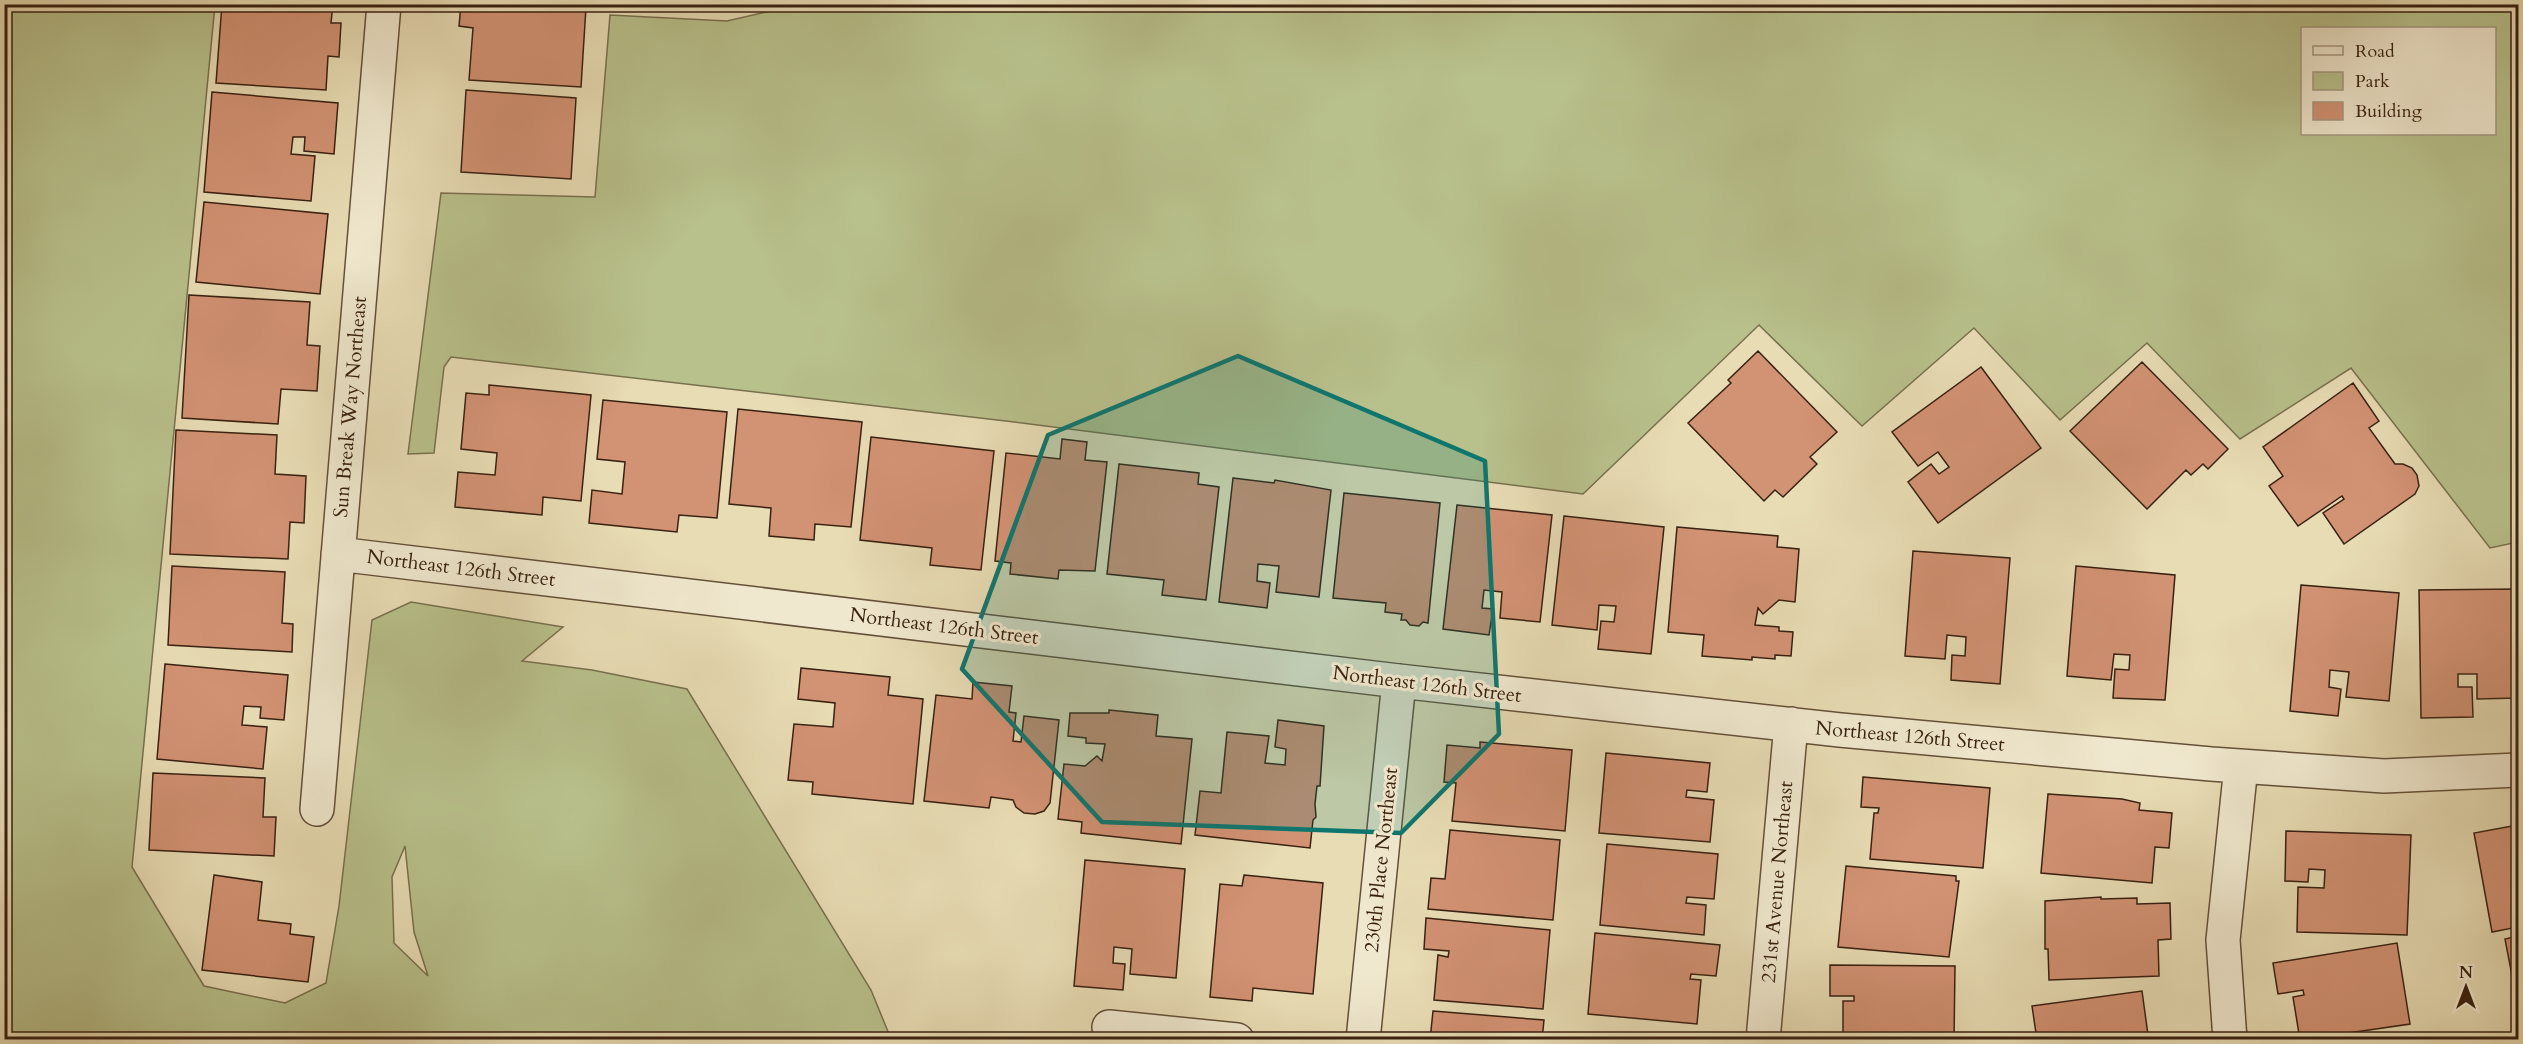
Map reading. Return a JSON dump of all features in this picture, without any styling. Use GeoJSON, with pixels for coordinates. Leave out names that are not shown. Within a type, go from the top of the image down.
{"type":"FeatureCollection","features":[{"type":"Feature","properties":{"kind":"street","name":"Sun Break Way Northeast"},"geometry":{"type":"LineString","coordinates":[[317,809],[384,4]]}},
{"type":"Feature","properties":{"kind":"street","name":"Northeast 126th Street"},"geometry":{"type":"LineString","coordinates":[[338,554],[1399,681],[1791,724],[2241,766],[2384,776],[2518,770]]}},
{"type":"Feature","properties":{"kind":"street","name":"230th Place Northeast"},"geometry":{"type":"LineString","coordinates":[[1363,1040],[1399,681]]}},
{"type":"Feature","properties":{"kind":"street","name":"231st Avenue Northeast"},"geometry":{"type":"LineString","coordinates":[[1763,1040],[1791,724]]}},
{"type":"Feature","properties":{"kind":"street"},"geometry":{"type":"LineString","coordinates":[[2230,1040],[2223,940],[2241,766]]}},
{"type":"Feature","properties":{"kind":"street"},"geometry":{"type":"LineString","coordinates":[[1109,1026],[1237,1040]]}},
{"type":"Feature","properties":{"kind":"highlighted area"},"geometry":{"type":"Polygon","coordinates":[[[1238,356],[1485,461],[1499,734],[1401,833],[1102,822],[962,669],[1048,435],[1238,356]]]}},
{"type":"Feature","properties":{"kind":"green space"},"geometry":{"type":"Polygon","coordinates":[[[801,4],[2518,5],[2518,542],[2490,548],[2351,368],[2240,439],[2147,343],[2060,420],[1974,328],[1862,426],[1759,325],[1583,494],[1006,421],[451,357],[444,367],[434,453],[408,454],[441,193],[595,197],[610,15],[727,21],[801,4]]]}},
{"type":"Feature","properties":{"kind":"green space"},"geometry":{"type":"Polygon","coordinates":[[[4,5],[215,5],[132,867],[204,986],[285,1003],[326,983],[339,906],[372,620],[411,602],[563,627],[522,661],[592,670],[687,689],[871,990],[891,1039],[5,1039],[4,5]],[[405,846],[392,877],[394,943],[428,976],[414,932],[405,846]]]}},
{"type":"Feature","properties":{"kind":"building"},"geometry":{"type":"Polygon","coordinates":[[[222,4],[333,4],[331,23],[341,23],[339,57],[328,56],[326,90],[216,83],[222,4]]]}},
{"type":"Feature","properties":{"kind":"building"},"geometry":{"type":"Polygon","coordinates":[[[461,4],[586,7],[581,87],[469,80],[473,28],[459,26],[461,4]]]}},
{"type":"Feature","properties":{"kind":"building"},"geometry":{"type":"Polygon","coordinates":[[[466,90],[576,98],[571,179],[461,172],[466,90]]]}},
{"type":"Feature","properties":{"kind":"building"},"geometry":{"type":"Polygon","coordinates":[[[212,92],[338,103],[334,154],[304,151],[305,137],[293,137],[291,154],[315,156],[311,201],[204,192],[212,92]]]}},
{"type":"Feature","properties":{"kind":"building"},"geometry":{"type":"Polygon","coordinates":[[[204,202],[328,214],[320,294],[196,282],[204,202]]]}},
{"type":"Feature","properties":{"kind":"building"},"geometry":{"type":"Polygon","coordinates":[[[189,295],[310,302],[307,345],[320,346],[317,391],[281,389],[278,424],[182,418],[189,295]]]}},
{"type":"Feature","properties":{"kind":"building"},"geometry":{"type":"Polygon","coordinates":[[[1758,351],[1837,432],[1810,457],[1817,464],[1783,497],[1775,490],[1764,501],[1688,423],[1731,383],[1728,380],[1758,351]]]}},
{"type":"Feature","properties":{"kind":"building"},"geometry":{"type":"Polygon","coordinates":[[[2142,362],[2228,449],[2208,469],[2203,464],[2191,475],[2186,470],[2147,509],[2070,431],[2142,362]]]}},
{"type":"Feature","properties":{"kind":"building"},"geometry":{"type":"Polygon","coordinates":[[[1981,367],[2041,448],[1938,523],[1908,482],[1931,464],[1939,474],[1949,467],[1938,452],[1918,466],[1892,432],[1981,367]]]}},
{"type":"Feature","properties":{"kind":"building"},"geometry":{"type":"Polygon","coordinates":[[[2353,383],[2379,421],[2369,428],[2395,464],[2403,464],[2412,468],[2417,475],[2419,486],[2415,494],[2344,544],[2323,513],[2344,499],[2342,496],[2298,526],[2269,486],[2283,476],[2263,447],[2353,383]]]}},
{"type":"Feature","properties":{"kind":"building"},"geometry":{"type":"Polygon","coordinates":[[[489,385],[591,395],[581,501],[543,497],[542,515],[455,507],[458,472],[495,475],[497,453],[461,449],[466,393],[489,395],[489,385]]]}},
{"type":"Feature","properties":{"kind":"building"},"geometry":{"type":"Polygon","coordinates":[[[603,400],[727,412],[717,518],[679,515],[677,532],[589,523],[592,490],[622,494],[625,462],[597,459],[603,400]]]}},
{"type":"Feature","properties":{"kind":"building"},"geometry":{"type":"Polygon","coordinates":[[[738,409],[862,422],[851,527],[815,524],[814,540],[769,536],[771,508],[729,504],[738,409]]]}},
{"type":"Feature","properties":{"kind":"building"},"geometry":{"type":"Polygon","coordinates":[[[176,430],[277,435],[275,474],[306,476],[304,523],[290,522],[288,559],[170,554],[176,430]]]}},
{"type":"Feature","properties":{"kind":"building"},"geometry":{"type":"Polygon","coordinates":[[[871,437],[994,451],[981,570],[930,565],[932,548],[860,540],[871,437]]]}},
{"type":"Feature","properties":{"kind":"building"},"geometry":{"type":"Polygon","coordinates":[[[1062,439],[1087,442],[1085,460],[1107,462],[1095,571],[1059,570],[1058,579],[1010,574],[1011,563],[995,561],[1006,453],[1060,459],[1062,439]]]}},
{"type":"Feature","properties":{"kind":"building"},"geometry":{"type":"Polygon","coordinates":[[[1119,464],[1199,473],[1198,484],[1219,487],[1206,600],[1162,595],[1164,580],[1107,574],[1119,464]]]}},
{"type":"Feature","properties":{"kind":"building"},"geometry":{"type":"Polygon","coordinates":[[[1233,478],[1274,483],[1275,480],[1331,490],[1319,597],[1276,592],[1279,566],[1258,564],[1257,581],[1270,583],[1267,608],[1219,602],[1233,478]]]}},
{"type":"Feature","properties":{"kind":"building"},"geometry":{"type":"Polygon","coordinates":[[[1344,493],[1440,503],[1428,623],[1423,622],[1419,626],[1410,625],[1406,620],[1401,620],[1402,614],[1385,612],[1386,603],[1333,598],[1344,493]]]}},
{"type":"Feature","properties":{"kind":"building"},"geometry":{"type":"Polygon","coordinates":[[[1457,505],[1552,515],[1540,622],[1500,618],[1502,592],[1484,590],[1482,608],[1493,609],[1489,635],[1443,629],[1457,505]]]}},
{"type":"Feature","properties":{"kind":"building"},"geometry":{"type":"Polygon","coordinates":[[[1564,516],[1664,527],[1651,654],[1598,649],[1601,621],[1614,622],[1616,606],[1599,605],[1597,630],[1552,625],[1564,516]]]}},
{"type":"Feature","properties":{"kind":"building"},"geometry":{"type":"Polygon","coordinates":[[[1677,527],[1778,536],[1777,547],[1799,549],[1795,602],[1779,600],[1763,614],[1758,608],[1755,625],[1779,627],[1779,631],[1793,632],[1791,656],[1775,655],[1775,659],[1752,657],[1752,660],[1702,656],[1704,635],[1668,632],[1677,527]]]}},
{"type":"Feature","properties":{"kind":"building"},"geometry":{"type":"Polygon","coordinates":[[[1913,551],[2010,558],[2000,684],[1951,680],[1952,655],[1965,656],[1966,637],[1947,635],[1945,659],[1905,656],[1913,551]]]}},
{"type":"Feature","properties":{"kind":"building"},"geometry":{"type":"Polygon","coordinates":[[[172,566],[285,572],[282,623],[293,624],[292,652],[168,645],[172,566]]]}},
{"type":"Feature","properties":{"kind":"building"},"geometry":{"type":"Polygon","coordinates":[[[2076,566],[2175,575],[2165,700],[2113,698],[2115,669],[2129,670],[2130,655],[2114,654],[2111,680],[2067,676],[2076,566]]]}},
{"type":"Feature","properties":{"kind":"building"},"geometry":{"type":"Polygon","coordinates":[[[2301,585],[2399,593],[2389,701],[2346,697],[2349,672],[2330,670],[2329,687],[2341,689],[2338,716],[2290,711],[2301,585]]]}},
{"type":"Feature","properties":{"kind":"building"},"geometry":{"type":"Polygon","coordinates":[[[2518,589],[2518,698],[2477,699],[2477,674],[2458,674],[2458,687],[2472,687],[2473,717],[2421,718],[2419,590],[2518,589]]]}},
{"type":"Feature","properties":{"kind":"building"},"geometry":{"type":"Polygon","coordinates":[[[165,664],[288,675],[284,720],[260,718],[261,707],[244,706],[242,725],[267,727],[263,769],[157,759],[165,664]]]}},
{"type":"Feature","properties":{"kind":"building"},"geometry":{"type":"Polygon","coordinates":[[[801,668],[890,677],[888,695],[923,699],[913,804],[812,794],[813,782],[788,780],[794,724],[833,727],[835,703],[798,699],[801,668]]]}},
{"type":"Feature","properties":{"kind":"building"},"geometry":{"type":"Polygon","coordinates":[[[973,682],[1012,686],[1009,712],[1016,713],[1013,741],[1021,742],[1024,716],[1059,720],[1050,803],[1044,811],[1035,814],[1024,813],[1016,807],[1013,800],[991,797],[989,808],[924,801],[936,695],[972,699],[973,682]]]}},
{"type":"Feature","properties":{"kind":"building"},"geometry":{"type":"Polygon","coordinates":[[[1109,710],[1158,715],[1156,736],[1192,739],[1181,844],[1081,833],[1082,822],[1058,819],[1064,764],[1085,766],[1097,756],[1102,761],[1105,744],[1086,743],[1086,738],[1068,736],[1070,713],[1109,713],[1109,710]]]}},
{"type":"Feature","properties":{"kind":"building"},"geometry":{"type":"Polygon","coordinates":[[[1278,720],[1324,726],[1320,786],[1317,786],[1316,817],[1313,820],[1310,848],[1195,835],[1200,791],[1221,793],[1227,732],[1269,736],[1265,763],[1285,765],[1286,749],[1275,747],[1278,720]]]}},
{"type":"Feature","properties":{"kind":"building"},"geometry":{"type":"Polygon","coordinates":[[[1480,742],[1572,750],[1565,831],[1452,821],[1456,783],[1444,782],[1447,745],[1480,748],[1480,742]]]}},
{"type":"Feature","properties":{"kind":"building"},"geometry":{"type":"Polygon","coordinates":[[[1606,753],[1710,763],[1707,792],[1687,790],[1686,797],[1714,800],[1710,842],[1599,833],[1606,753]]]}},
{"type":"Feature","properties":{"kind":"building"},"geometry":{"type":"Polygon","coordinates":[[[153,773],[265,778],[263,817],[276,817],[274,856],[149,850],[153,773]]]}},
{"type":"Feature","properties":{"kind":"building"},"geometry":{"type":"Polygon","coordinates":[[[1863,777],[1990,788],[1983,868],[1870,859],[1874,813],[1878,813],[1879,808],[1861,807],[1863,777]]]}},
{"type":"Feature","properties":{"kind":"building"},"geometry":{"type":"Polygon","coordinates":[[[2048,794],[2122,799],[2140,803],[2139,810],[2172,813],[2169,848],[2155,847],[2152,883],[2041,873],[2048,794]]]}},
{"type":"Feature","properties":{"kind":"building"},"geometry":{"type":"Polygon","coordinates":[[[2518,825],[2518,927],[2492,932],[2474,833],[2518,825]]]}},
{"type":"Feature","properties":{"kind":"building"},"geometry":{"type":"Polygon","coordinates":[[[1450,830],[1560,840],[1553,920],[1428,909],[1431,878],[1445,879],[1450,830]]]}},
{"type":"Feature","properties":{"kind":"building"},"geometry":{"type":"Polygon","coordinates":[[[2286,831],[2411,835],[2407,935],[2297,932],[2298,887],[2324,888],[2325,870],[2309,869],[2308,882],[2285,881],[2286,831]]]}},
{"type":"Feature","properties":{"kind":"building"},"geometry":{"type":"Polygon","coordinates":[[[1607,844],[1718,854],[1714,899],[1687,897],[1686,903],[1706,905],[1704,935],[1600,925],[1607,844]]]}},
{"type":"Feature","properties":{"kind":"building"},"geometry":{"type":"Polygon","coordinates":[[[1085,860],[1185,869],[1176,978],[1130,974],[1132,949],[1114,947],[1113,963],[1125,964],[1123,990],[1074,986],[1085,860]]]}},
{"type":"Feature","properties":{"kind":"building"},"geometry":{"type":"Polygon","coordinates":[[[1846,866],[1956,876],[1956,881],[1959,881],[1949,957],[1838,947],[1846,866]]]}},
{"type":"Feature","properties":{"kind":"building"},"geometry":{"type":"Polygon","coordinates":[[[214,875],[262,882],[258,920],[291,924],[290,934],[314,937],[308,982],[202,970],[214,875]]]}},
{"type":"Feature","properties":{"kind":"building"},"geometry":{"type":"Polygon","coordinates":[[[1244,875],[1323,883],[1313,994],[1253,988],[1252,1001],[1210,997],[1220,884],[1242,886],[1244,875]]]}},
{"type":"Feature","properties":{"kind":"building"},"geometry":{"type":"Polygon","coordinates":[[[2101,897],[2101,899],[2137,898],[2137,904],[2170,903],[2171,939],[2158,940],[2159,976],[2049,980],[2048,949],[2045,949],[2045,901],[2101,897]]]}},
{"type":"Feature","properties":{"kind":"building"},"geometry":{"type":"Polygon","coordinates":[[[1426,918],[1550,930],[1543,1009],[1434,1000],[1438,955],[1448,957],[1449,951],[1424,949],[1426,918]]]}},
{"type":"Feature","properties":{"kind":"building"},"geometry":{"type":"Polygon","coordinates":[[[1595,933],[1720,945],[1716,976],[1691,974],[1690,979],[1701,980],[1697,1024],[1588,1014],[1595,933]]]}},
{"type":"Feature","properties":{"kind":"building"},"geometry":{"type":"Polygon","coordinates":[[[2518,936],[2518,1007],[2505,939],[2518,936]]]}},
{"type":"Feature","properties":{"kind":"building"},"geometry":{"type":"Polygon","coordinates":[[[2397,943],[2410,1024],[2300,1040],[2293,997],[2304,995],[2303,990],[2278,994],[2273,963],[2397,943]]]}},
{"type":"Feature","properties":{"kind":"building"},"geometry":{"type":"Polygon","coordinates":[[[1830,965],[1955,966],[1954,1040],[1843,1040],[1843,1001],[1854,1001],[1854,996],[1830,996],[1830,965]]]}},
{"type":"Feature","properties":{"kind":"building"},"geometry":{"type":"Polygon","coordinates":[[[2142,991],[2148,1035],[2145,1035],[2145,1040],[2037,1040],[2032,1006],[2142,991]]]}},
{"type":"Feature","properties":{"kind":"building"},"geometry":{"type":"Polygon","coordinates":[[[1433,1011],[1544,1020],[1542,1040],[1430,1040],[1433,1011]]]}},
{"type":"Feature","properties":{"kind":"building"},"geometry":{"type":"Polygon","coordinates":[[[2411,1033],[2412,1040],[2371,1040],[2411,1033]]]}}]}
